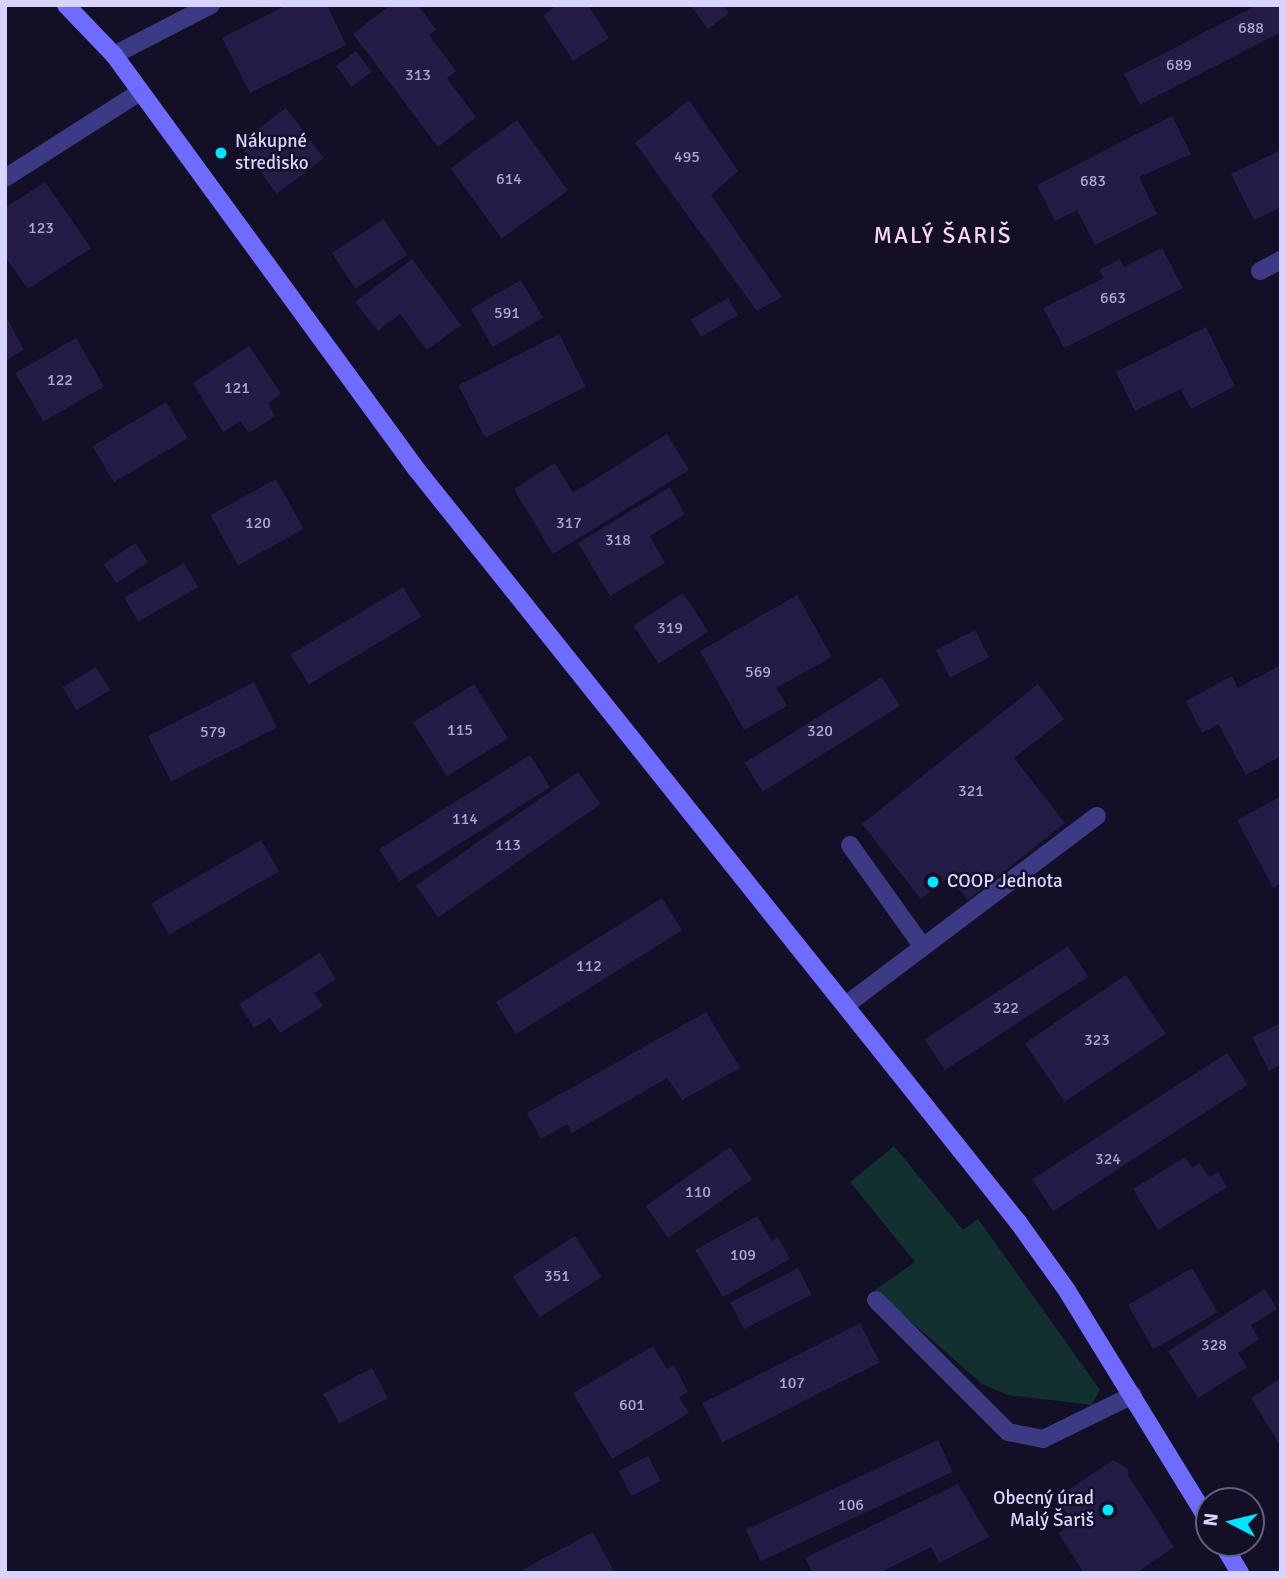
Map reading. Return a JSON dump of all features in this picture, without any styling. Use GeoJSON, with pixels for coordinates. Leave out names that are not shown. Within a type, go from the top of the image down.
{"type":"FeatureCollection","features":[{"type":"Feature","properties":{"kind":"street"},"geometry":{"type":"LineString","coordinates":[[66,5],[114,55],[417,470],[1018,1222],[1133,1395],[1195,1498]]}},
{"type":"Feature","properties":{"kind":"street"},"geometry":{"type":"LineString","coordinates":[[114,55],[211,5]]}},
{"type":"Feature","properties":{"kind":"street"},"geometry":{"type":"LineString","coordinates":[[5,178],[140,92]]}},
{"type":"Feature","properties":{"kind":"street"},"geometry":{"type":"LineString","coordinates":[[1260,271],[1281,260]]}},
{"type":"Feature","properties":{"kind":"street"},"geometry":{"type":"LineString","coordinates":[[846,1005],[1097,816]]}},
{"type":"Feature","properties":{"kind":"street"},"geometry":{"type":"LineString","coordinates":[[850,845],[923,947]]}},
{"type":"Feature","properties":{"kind":"street"},"geometry":{"type":"LineString","coordinates":[[876,1300],[1008,1432],[1043,1439],[1133,1395]]}},
{"type":"Feature","properties":{"kind":"street"},"geometry":{"type":"LineString","coordinates":[[1230,1557],[1240,1573]]}},
{"type":"Feature","properties":{"kind":"green space"},"geometry":{"type":"Polygon","coordinates":[[[894,1146],[963,1230],[978,1219],[1100,1390],[1092,1405],[1008,1395],[982,1384],[875,1290],[915,1262],[850,1182],[894,1146]]]}},
{"type":"Feature","properties":{"kind":"building"},"geometry":{"type":"Polygon","coordinates":[[[287,5],[327,5],[346,45],[250,93],[222,38],[287,5]]]}},
{"type":"Feature","properties":{"kind":"building"},"geometry":{"type":"Polygon","coordinates":[[[390,5],[418,5],[436,30],[429,35],[456,71],[447,78],[476,117],[438,147],[353,34],[390,5]]]}},
{"type":"Feature","properties":{"kind":"building"},"geometry":{"type":"Polygon","coordinates":[[[558,5],[588,5],[609,38],[573,61],[543,15],[558,5]]]}},
{"type":"Feature","properties":{"kind":"building"},"geometry":{"type":"Polygon","coordinates":[[[690,5],[723,5],[729,13],[708,29],[690,5]]]}},
{"type":"Feature","properties":{"kind":"building"},"geometry":{"type":"Polygon","coordinates":[[[1257,5],[1281,5],[1281,32],[1140,105],[1124,74],[1257,5]]]}},
{"type":"Feature","properties":{"kind":"building"},"geometry":{"type":"Polygon","coordinates":[[[356,51],[372,72],[352,87],[336,66],[356,51]]]}},
{"type":"Feature","properties":{"kind":"building"},"geometry":{"type":"Polygon","coordinates":[[[689,100],[738,171],[711,195],[782,297],[757,311],[635,143],[689,100]]]}},
{"type":"Feature","properties":{"kind":"building"},"geometry":{"type":"Polygon","coordinates":[[[286,108],[324,158],[277,194],[239,144],[286,108]]]}},
{"type":"Feature","properties":{"kind":"building"},"geometry":{"type":"Polygon","coordinates":[[[1172,116],[1191,154],[1139,177],[1157,214],[1095,245],[1077,210],[1055,221],[1037,185],[1172,116]]]}},
{"type":"Feature","properties":{"kind":"building"},"geometry":{"type":"Polygon","coordinates":[[[517,120],[568,190],[502,239],[451,168],[517,120]]]}},
{"type":"Feature","properties":{"kind":"building"},"geometry":{"type":"Polygon","coordinates":[[[1281,150],[1281,207],[1254,220],[1231,174],[1281,150]]]}},
{"type":"Feature","properties":{"kind":"building"},"geometry":{"type":"Polygon","coordinates":[[[45,182],[91,248],[28,289],[5,257],[5,208],[45,182]]]}},
{"type":"Feature","properties":{"kind":"building"},"geometry":{"type":"Polygon","coordinates":[[[384,219],[407,255],[355,289],[332,253],[384,219]]]}},
{"type":"Feature","properties":{"kind":"building"},"geometry":{"type":"Polygon","coordinates":[[[1162,248],[1183,288],[1064,348],[1043,308],[1104,278],[1099,270],[1120,259],[1124,267],[1162,248]]]}},
{"type":"Feature","properties":{"kind":"building"},"geometry":{"type":"Polygon","coordinates":[[[412,259],[461,325],[427,350],[400,314],[378,331],[355,302],[412,259]]]}},
{"type":"Feature","properties":{"kind":"building"},"geometry":{"type":"Polygon","coordinates":[[[521,280],[543,318],[493,347],[471,309],[521,280]]]}},
{"type":"Feature","properties":{"kind":"building"},"geometry":{"type":"Polygon","coordinates":[[[728,298],[738,315],[701,337],[691,320],[728,298]]]}},
{"type":"Feature","properties":{"kind":"building"},"geometry":{"type":"Polygon","coordinates":[[[8,320],[24,350],[5,361],[5,322],[8,320]]]}},
{"type":"Feature","properties":{"kind":"building"},"geometry":{"type":"Polygon","coordinates":[[[1206,327],[1235,386],[1191,409],[1181,389],[1135,411],[1116,372],[1206,327]]]}},
{"type":"Feature","properties":{"kind":"building"},"geometry":{"type":"Polygon","coordinates":[[[559,334],[586,387],[485,438],[458,385],[559,334]]]}},
{"type":"Feature","properties":{"kind":"building"},"geometry":{"type":"Polygon","coordinates":[[[76,338],[104,386],[43,421],[15,373],[76,338]]]}},
{"type":"Feature","properties":{"kind":"building"},"geometry":{"type":"Polygon","coordinates":[[[249,346],[281,394],[268,403],[275,416],[249,433],[240,421],[223,432],[193,383],[249,346]]]}},
{"type":"Feature","properties":{"kind":"building"},"geometry":{"type":"Polygon","coordinates":[[[166,402],[188,438],[114,482],[92,446],[166,402]]]}},
{"type":"Feature","properties":{"kind":"building"},"geometry":{"type":"Polygon","coordinates":[[[667,434],[689,470],[553,554],[514,489],[555,463],[573,493],[667,434]]]}},
{"type":"Feature","properties":{"kind":"building"},"geometry":{"type":"Polygon","coordinates":[[[276,479],[304,529],[238,565],[210,515],[276,479]]]}},
{"type":"Feature","properties":{"kind":"building"},"geometry":{"type":"Polygon","coordinates":[[[670,487],[685,514],[650,536],[665,563],[610,596],[578,543],[670,487]]]}},
{"type":"Feature","properties":{"kind":"building"},"geometry":{"type":"Polygon","coordinates":[[[135,543],[148,562],[116,583],[103,564],[135,543]]]}},
{"type":"Feature","properties":{"kind":"building"},"geometry":{"type":"Polygon","coordinates":[[[184,563],[198,587],[138,622],[124,598],[184,563]]]}},
{"type":"Feature","properties":{"kind":"building"},"geometry":{"type":"Polygon","coordinates":[[[403,587],[421,617],[309,684],[291,654],[403,587]]]}},
{"type":"Feature","properties":{"kind":"building"},"geometry":{"type":"Polygon","coordinates":[[[683,593],[708,632],[659,664],[634,625],[683,593]]]}},
{"type":"Feature","properties":{"kind":"building"},"geometry":{"type":"Polygon","coordinates":[[[797,595],[832,657],[776,688],[787,706],[744,730],[700,651],[797,595]]]}},
{"type":"Feature","properties":{"kind":"building"},"geometry":{"type":"Polygon","coordinates":[[[975,630],[989,658],[950,678],[936,650],[975,630]]]}},
{"type":"Feature","properties":{"kind":"building"},"geometry":{"type":"Polygon","coordinates":[[[1281,665],[1281,756],[1246,775],[1218,724],[1202,733],[1186,701],[1232,676],[1238,688],[1281,665]]]}},
{"type":"Feature","properties":{"kind":"building"},"geometry":{"type":"Polygon","coordinates":[[[96,667],[110,690],[76,710],[63,687],[96,667]]]}},
{"type":"Feature","properties":{"kind":"building"},"geometry":{"type":"Polygon","coordinates":[[[882,677],[900,706],[763,792],[745,763],[882,677]]]}},
{"type":"Feature","properties":{"kind":"building"},"geometry":{"type":"Polygon","coordinates":[[[254,682],[277,727],[171,781],[148,736],[254,682]]]}},
{"type":"Feature","properties":{"kind":"building"},"geometry":{"type":"Polygon","coordinates":[[[474,684],[508,738],[447,776],[413,722],[474,684]]]}},
{"type":"Feature","properties":{"kind":"building"},"geometry":{"type":"Polygon","coordinates":[[[1038,684],[1064,719],[1014,758],[1065,823],[968,900],[949,877],[921,899],[862,824],[1038,684]]]}},
{"type":"Feature","properties":{"kind":"building"},"geometry":{"type":"Polygon","coordinates":[[[530,755],[550,787],[399,882],[379,849],[530,755]]]}},
{"type":"Feature","properties":{"kind":"building"},"geometry":{"type":"Polygon","coordinates":[[[578,772],[600,804],[438,918],[416,886],[578,772]]]}},
{"type":"Feature","properties":{"kind":"building"},"geometry":{"type":"Polygon","coordinates":[[[1281,796],[1281,884],[1273,888],[1237,820],[1281,796]]]}},
{"type":"Feature","properties":{"kind":"building"},"geometry":{"type":"Polygon","coordinates":[[[261,840],[279,871],[169,935],[151,904],[261,840]]]}},
{"type":"Feature","properties":{"kind":"building"},"geometry":{"type":"Polygon","coordinates":[[[662,898],[682,930],[516,1034],[496,1002],[662,898]]]}},
{"type":"Feature","properties":{"kind":"building"},"geometry":{"type":"Polygon","coordinates":[[[1068,946],[1088,977],[945,1070],[925,1039],[1068,946]]]}},
{"type":"Feature","properties":{"kind":"building"},"geometry":{"type":"Polygon","coordinates":[[[320,953],[336,979],[314,993],[323,1006],[280,1033],[270,1018],[254,1028],[239,1004],[320,953]]]}},
{"type":"Feature","properties":{"kind":"building"},"geometry":{"type":"Polygon","coordinates":[[[1126,975],[1166,1034],[1065,1102],[1025,1043],[1126,975]]]}},
{"type":"Feature","properties":{"kind":"building"},"geometry":{"type":"Polygon","coordinates":[[[706,1012],[740,1068],[682,1100],[667,1078],[572,1133],[567,1124],[541,1139],[527,1113],[706,1012]]]}},
{"type":"Feature","properties":{"kind":"building"},"geometry":{"type":"Polygon","coordinates":[[[1281,1023],[1281,1065],[1269,1071],[1252,1037],[1281,1023]]]}},
{"type":"Feature","properties":{"kind":"building"},"geometry":{"type":"Polygon","coordinates":[[[1227,1053],[1248,1085],[1053,1211],[1032,1179],[1227,1053]]]}},
{"type":"Feature","properties":{"kind":"building"},"geometry":{"type":"Polygon","coordinates":[[[730,1147],[752,1179],[668,1238],[646,1206],[730,1147]]]}},
{"type":"Feature","properties":{"kind":"building"},"geometry":{"type":"Polygon","coordinates":[[[1185,1157],[1192,1168],[1200,1163],[1209,1177],[1218,1172],[1227,1187],[1158,1230],[1133,1189],[1185,1157]]]}},
{"type":"Feature","properties":{"kind":"building"},"geometry":{"type":"Polygon","coordinates":[[[757,1216],[772,1241],[778,1237],[790,1259],[723,1297],[695,1250],[757,1216]]]}},
{"type":"Feature","properties":{"kind":"building"},"geometry":{"type":"Polygon","coordinates":[[[575,1236],[602,1277],[540,1317],[513,1276],[575,1236]]]}},
{"type":"Feature","properties":{"kind":"building"},"geometry":{"type":"Polygon","coordinates":[[[798,1268],[812,1295],[744,1329],[730,1303],[798,1268]]]}},
{"type":"Feature","properties":{"kind":"building"},"geometry":{"type":"Polygon","coordinates":[[[1192,1268],[1218,1312],[1153,1349],[1128,1305],[1192,1268]]]}},
{"type":"Feature","properties":{"kind":"building"},"geometry":{"type":"Polygon","coordinates":[[[1265,1289],[1277,1309],[1251,1325],[1259,1339],[1238,1353],[1247,1367],[1198,1398],[1168,1351],[1265,1289]]]}},
{"type":"Feature","properties":{"kind":"building"},"geometry":{"type":"Polygon","coordinates":[[[860,1323],[880,1362],[722,1443],[702,1403],[860,1323]]]}},
{"type":"Feature","properties":{"kind":"building"},"geometry":{"type":"Polygon","coordinates":[[[653,1346],[667,1369],[674,1365],[688,1392],[679,1397],[689,1413],[612,1459],[573,1393],[653,1346]]]}},
{"type":"Feature","properties":{"kind":"building"},"geometry":{"type":"Polygon","coordinates":[[[372,1368],[388,1398],[339,1424],[323,1394],[372,1368]]]}},
{"type":"Feature","properties":{"kind":"building"},"geometry":{"type":"Polygon","coordinates":[[[1281,1378],[1281,1447],[1251,1398],[1281,1378]]]}},
{"type":"Feature","properties":{"kind":"building"},"geometry":{"type":"Polygon","coordinates":[[[938,1440],[953,1472],[761,1561],[746,1530],[938,1440]]]}},
{"type":"Feature","properties":{"kind":"building"},"geometry":{"type":"Polygon","coordinates":[[[648,1456],[661,1481],[631,1496],[619,1471],[648,1456]]]}},
{"type":"Feature","properties":{"kind":"building","name":"Obecný úrad Malý Šariš"},"geometry":{"type":"Polygon","coordinates":[[[1113,1460],[1128,1469],[1128,1475],[1174,1547],[1136,1573],[1084,1573],[1058,1533],[1073,1523],[1056,1498],[1113,1460]]]}},
{"type":"Feature","properties":{"kind":"building"},"geometry":{"type":"Polygon","coordinates":[[[958,1484],[989,1537],[939,1563],[931,1547],[879,1573],[813,1573],[805,1558],[958,1484]]]}},
{"type":"Feature","properties":{"kind":"building"},"geometry":{"type":"Polygon","coordinates":[[[593,1532],[615,1573],[526,1573],[524,1569],[593,1532]]]}},
{"type":"Feature","properties":{"kind":"place","name":"Nákupné stredisko"},"geometry":{"type":"Point","coordinates":[221,153]}},
{"type":"Feature","properties":{"kind":"place","name":"COOP Jednota"},"geometry":{"type":"Point","coordinates":[933,882]}},
{"type":"Feature","properties":{"kind":"place","name":"Obecný úrad Malý Šariš"},"geometry":{"type":"Point","coordinates":[1108,1510]}},
{"type":"Feature","properties":{"kind":"district","name":"MALÝ ŠARIŠ"},"geometry":{"type":"Point","coordinates":[943,236]}}]}
